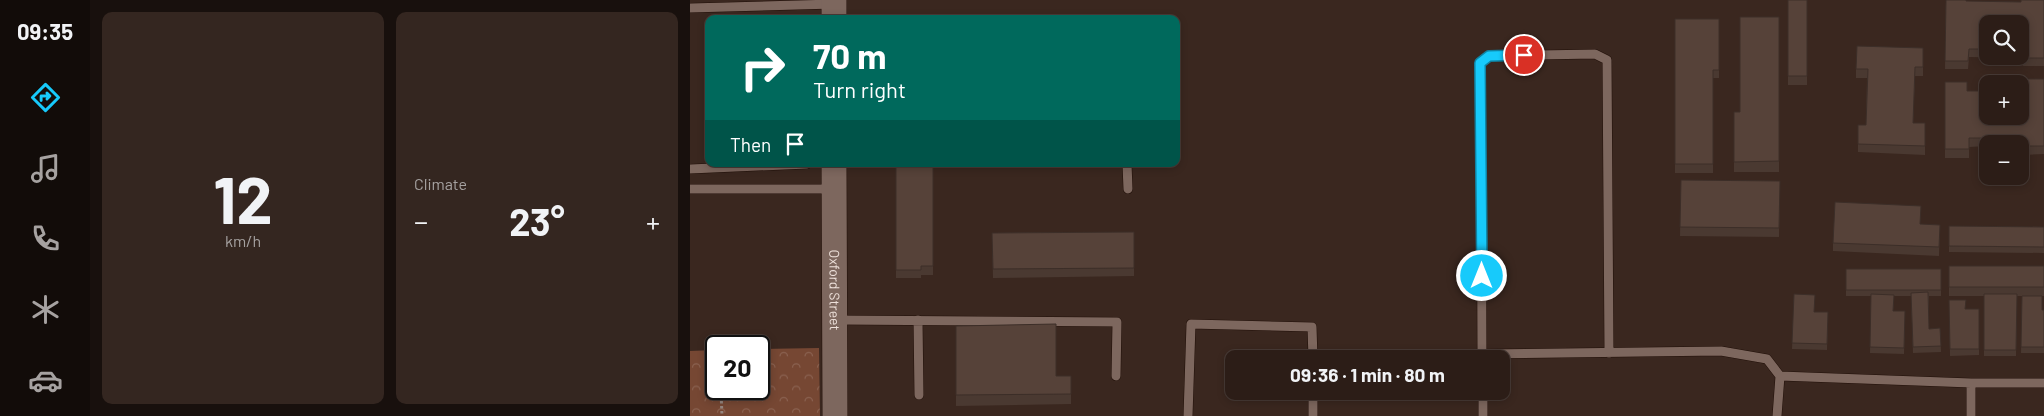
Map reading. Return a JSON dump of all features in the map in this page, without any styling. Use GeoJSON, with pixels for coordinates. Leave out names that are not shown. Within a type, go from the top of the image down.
{"type":"FeatureCollection","features":[{"type":"Feature","properties":{"kind":"street","name":"Oxford Street"},"geometry":{"type":"LineString","coordinates":[[834,167],[835,416]]}},
{"type":"Feature","properties":{"kind":"lane"},"geometry":{"type":"LineString","coordinates":[[690,8],[834,8]]}},
{"type":"Feature","properties":{"kind":"lane"},"geometry":{"type":"LineString","coordinates":[[1482,350],[1480,63],[1489,56],[1595,54],[1607,60],[1609,353]]}},
{"type":"Feature","properties":{"kind":"lane"},"geometry":{"type":"LineString","coordinates":[[690,169],[737,167]]}},
{"type":"Feature","properties":{"kind":"lane"},"geometry":{"type":"LineString","coordinates":[[1127,167],[1128,188]]}},
{"type":"Feature","properties":{"kind":"lane"},"geometry":{"type":"LineString","coordinates":[[690,188],[835,189]]}},
{"type":"Feature","properties":{"kind":"lane"},"geometry":{"type":"LineString","coordinates":[[835,320],[1117,322],[1116,376]]}},
{"type":"Feature","properties":{"kind":"lane"},"geometry":{"type":"LineString","coordinates":[[918,320],[918,395]]}},
{"type":"Feature","properties":{"kind":"lane"},"geometry":{"type":"LineString","coordinates":[[1188,416],[1191,324],[1312,327],[1313,350]]}},
{"type":"Feature","properties":{"kind":"lane"},"geometry":{"type":"LineString","coordinates":[[1510,355],[1720,351],[1767,359],[1780,376],[1778,416]]}},
{"type":"Feature","properties":{"kind":"lane"},"geometry":{"type":"LineString","coordinates":[[1780,376],[1971,384],[2044,383]]}},
{"type":"Feature","properties":{"kind":"lane"},"geometry":{"type":"LineString","coordinates":[[1971,384],[1971,416]]}},
{"type":"Feature","properties":{"kind":"lane"},"geometry":{"type":"LineString","coordinates":[[1313,400],[1313,416]]}},
{"type":"Feature","properties":{"kind":"lane"},"geometry":{"type":"LineString","coordinates":[[1482,400],[1483,416]]}},
{"type":"Feature","properties":{"kind":"path"},"geometry":{"type":"LineString","coordinates":[[721,400],[722,416]]}},
{"type":"Feature","properties":{"kind":"green space"},"geometry":{"type":"Polygon","coordinates":[[[819,348],[820,416],[690,416],[690,351],[705,350],[705,400],[770,400],[770,349],[819,348]]]}},
{"type":"Feature","properties":{"kind":"building"},"geometry":{"type":"Polygon","coordinates":[[[1788,0],[1807,0],[1807,76],[1788,76],[1788,0]]]}},
{"type":"Feature","properties":{"kind":"building"},"geometry":{"type":"Polygon","coordinates":[[[1946,0],[2021,2],[2021,0],[2044,0],[2044,58],[2029,58],[2029,15],[1979,15],[1979,49],[1969,49],[1968,61],[1945,61],[1946,0]]]}},
{"type":"Feature","properties":{"kind":"building"},"geometry":{"type":"Polygon","coordinates":[[[1740,17],[1779,17],[1779,161],[1734,162],[1734,112],[1740,112],[1740,17]]]}},
{"type":"Feature","properties":{"kind":"building"},"geometry":{"type":"Polygon","coordinates":[[[1675,19],[1719,19],[1719,70],[1713,70],[1713,164],[1675,164],[1675,19]]]}},
{"type":"Feature","properties":{"kind":"building"},"geometry":{"type":"Polygon","coordinates":[[[1857,46],[1923,48],[1923,67],[1915,67],[1913,123],[1925,123],[1925,146],[1858,144],[1858,125],[1866,125],[1868,69],[1856,69],[1857,46]]]}},
{"type":"Feature","properties":{"kind":"building"},"geometry":{"type":"Polygon","coordinates":[[[2029,79],[2044,79],[2044,146],[2029,146],[2029,135],[1979,135],[1979,138],[1969,138],[1969,149],[1945,149],[1945,82],[1967,82],[1967,91],[1979,91],[1979,125],[2029,125],[2029,79]]]}},
{"type":"Feature","properties":{"kind":"building"},"geometry":{"type":"Polygon","coordinates":[[[896,167],[933,167],[933,266],[921,266],[921,270],[896,270],[896,167]]]}},
{"type":"Feature","properties":{"kind":"building"},"geometry":{"type":"Polygon","coordinates":[[[1681,180],[1780,181],[1779,228],[1680,227],[1681,180]]]}},
{"type":"Feature","properties":{"kind":"building"},"geometry":{"type":"Polygon","coordinates":[[[1835,202],[1921,206],[1920,224],[1940,225],[1939,247],[1833,243],[1835,202]]]}},
{"type":"Feature","properties":{"kind":"building"},"geometry":{"type":"Polygon","coordinates":[[[1949,226],[2044,227],[2044,247],[1949,246],[1949,226]]]}},
{"type":"Feature","properties":{"kind":"building"},"geometry":{"type":"Polygon","coordinates":[[[1134,232],[1134,268],[993,269],[992,233],[1134,232]]]}},
{"type":"Feature","properties":{"kind":"building"},"geometry":{"type":"Polygon","coordinates":[[[1949,266],[2044,266],[2044,287],[1949,287],[1949,266]]]}},
{"type":"Feature","properties":{"kind":"building"},"geometry":{"type":"Polygon","coordinates":[[[1846,269],[1941,269],[1941,290],[1846,290],[1846,269]]]}},
{"type":"Feature","properties":{"kind":"building"},"geometry":{"type":"Polygon","coordinates":[[[1928,292],[1929,329],[1940,328],[1941,346],[1913,347],[1911,293],[1928,292]]]}},
{"type":"Feature","properties":{"kind":"building"},"geometry":{"type":"Polygon","coordinates":[[[1794,294],[1815,295],[1814,312],[1828,312],[1827,344],[1792,343],[1794,294]]]}},
{"type":"Feature","properties":{"kind":"building"},"geometry":{"type":"Polygon","coordinates":[[[1871,294],[1894,295],[1893,311],[1905,311],[1904,348],[1870,347],[1871,294]]]}},
{"type":"Feature","properties":{"kind":"building"},"geometry":{"type":"Polygon","coordinates":[[[1984,294],[2017,294],[2016,350],[1984,350],[1984,294]]]}},
{"type":"Feature","properties":{"kind":"building"},"geometry":{"type":"Polygon","coordinates":[[[2022,296],[2042,296],[2044,347],[2021,347],[2022,296]]]}},
{"type":"Feature","properties":{"kind":"building"},"geometry":{"type":"Polygon","coordinates":[[[1949,300],[1966,300],[1965,309],[1979,309],[1979,349],[1950,349],[1949,300]]]}},
{"type":"Feature","properties":{"kind":"building"},"geometry":{"type":"Polygon","coordinates":[[[1056,324],[1056,376],[1071,376],[1071,394],[956,395],[956,326],[1056,324]]]}},
{"type":"Feature","properties":{"kind":"route"},"geometry":{"type":"LineString","coordinates":[[1482,276],[1480,63],[1489,56],[1524,55]]}}]}
